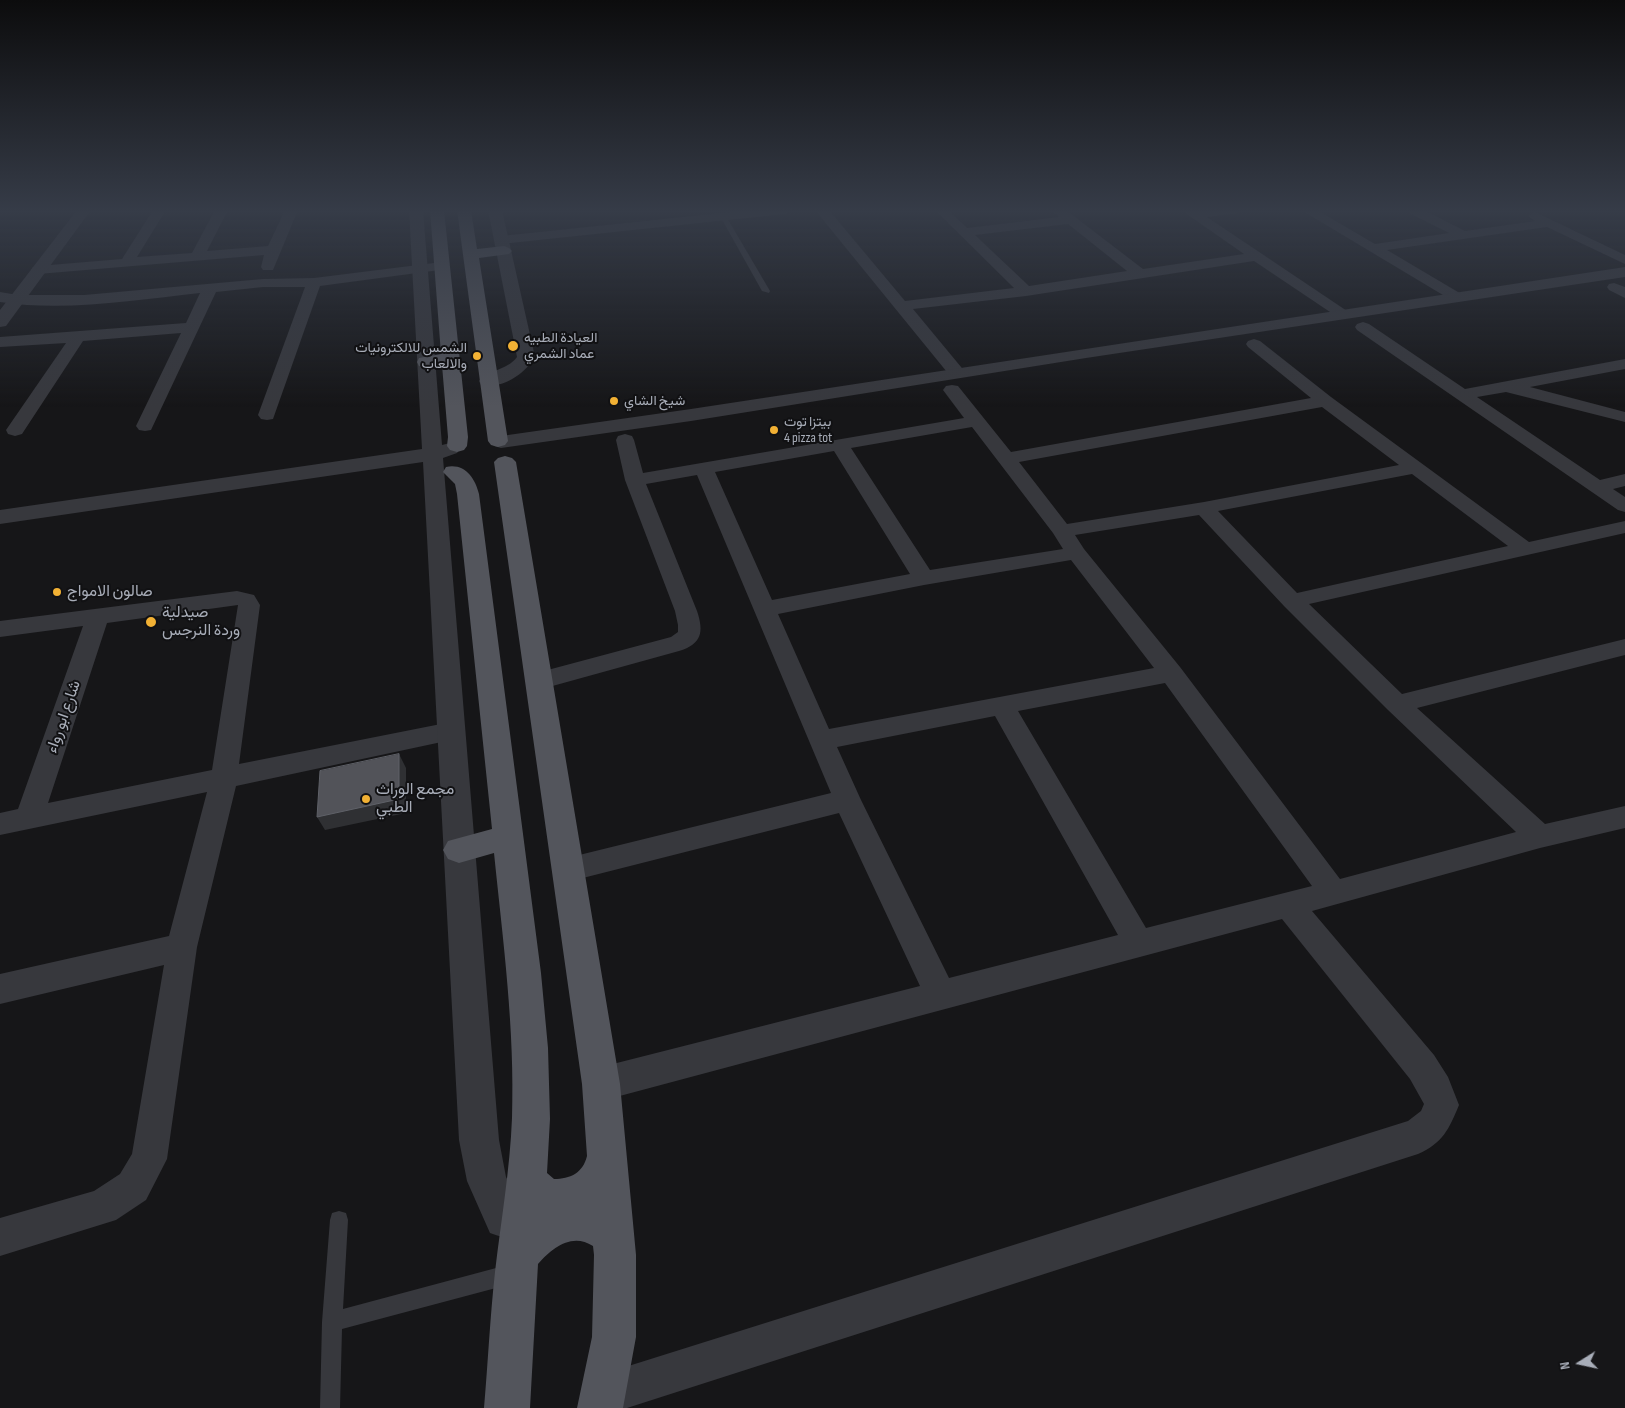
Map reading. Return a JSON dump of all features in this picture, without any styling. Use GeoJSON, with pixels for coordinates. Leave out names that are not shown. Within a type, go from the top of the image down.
{"type":"FeatureCollection","features":[{"type":"Feature","properties":{"kind":"main road"},"geometry":{"type":"LineString","coordinates":[[473,276],[488,382],[480,456],[538,681],[601,1084],[614,1235],[614,1337],[602,1402]]}},
{"type":"Feature","properties":{"kind":"main road"},"geometry":{"type":"LineString","coordinates":[[480,456],[465,482],[468,494],[524,973],[530,1048],[531,1119],[507,1408]]}},
{"type":"Feature","properties":{"kind":"main road"},"geometry":{"type":"LineString","coordinates":[[459,850],[508,837]]}},
{"type":"Feature","properties":{"kind":"main road"},"geometry":{"type":"LineString","coordinates":[[526,1175],[533,1189],[545,1198],[561,1200],[577,1196],[592,1187],[602,1172],[607,1156]]}},
{"type":"Feature","properties":{"kind":"main road"},"geometry":{"type":"LineString","coordinates":[[519,1249],[542,1230],[558,1223],[573,1220],[588,1220],[602,1226],[614,1235]]}},
{"type":"Feature","properties":{"kind":"street"},"geometry":{"type":"LineString","coordinates":[[0,322],[34,276]]}},
{"type":"Feature","properties":{"kind":"street"},"geometry":{"type":"LineString","coordinates":[[263,284],[265,276]]}},
{"type":"Feature","properties":{"kind":"street"},"geometry":{"type":"LineString","coordinates":[[0,297],[18,300],[84,300],[210,288],[314,282],[367,276]]}},
{"type":"Feature","properties":{"kind":"street"},"geometry":{"type":"LineString","coordinates":[[432,276],[439,360],[480,456],[451,731],[479,1140],[487,1181],[519,1249]]}},
{"type":"Feature","properties":{"kind":"street"},"geometry":{"type":"LineString","coordinates":[[488,382],[517,370],[523,364],[526,357],[509,276]]}},
{"type":"Feature","properties":{"kind":"street"},"geometry":{"type":"LineString","coordinates":[[878,276],[902,306],[955,382],[976,421],[1062,531],[1076,553],[1171,673],[1334,893]]}},
{"type":"Feature","properties":{"kind":"street"},"geometry":{"type":"LineString","coordinates":[[1010,276],[1026,291]]}},
{"type":"Feature","properties":{"kind":"street"},"geometry":{"type":"LineString","coordinates":[[902,306],[1026,291],[1129,276]]}},
{"type":"Feature","properties":{"kind":"street"},"geometry":{"type":"LineString","coordinates":[[1286,276],[1345,315]]}},
{"type":"Feature","properties":{"kind":"street"},"geometry":{"type":"LineString","coordinates":[[1421,276],[1458,298]]}},
{"type":"Feature","properties":{"kind":"street"},"geometry":{"type":"LineString","coordinates":[[955,382],[1086,352],[1602,276]]}},
{"type":"Feature","properties":{"kind":"street"},"geometry":{"type":"LineString","coordinates":[[267,416],[314,282]]}},
{"type":"Feature","properties":{"kind":"street"},"geometry":{"type":"LineString","coordinates":[[1556,283],[1577,293]]}},
{"type":"Feature","properties":{"kind":"street"},"geometry":{"type":"LineString","coordinates":[[145,426],[210,288]]}},
{"type":"Feature","properties":{"kind":"street"},"geometry":{"type":"LineString","coordinates":[[0,536],[480,456],[955,382],[1102,367],[1577,293],[1621,289]]}},
{"type":"Feature","properties":{"kind":"street"},"geometry":{"type":"LineString","coordinates":[[0,342],[191,327]]}},
{"type":"Feature","properties":{"kind":"street"},"geometry":{"type":"LineString","coordinates":[[1363,327],[1625,506]]}},
{"type":"Feature","properties":{"kind":"street"},"geometry":{"type":"LineString","coordinates":[[15,430],[78,337]]}},
{"type":"Feature","properties":{"kind":"street"},"geometry":{"type":"LineString","coordinates":[[1254,344],[1325,401],[1525,549]]}},
{"type":"Feature","properties":{"kind":"street"},"geometry":{"type":"LineString","coordinates":[[1137,345],[1133,351],[1136,355],[1154,359]]}},
{"type":"Feature","properties":{"kind":"street"},"geometry":{"type":"LineString","coordinates":[[1086,352],[1103,359],[1102,367]]}},
{"type":"Feature","properties":{"kind":"street"},"geometry":{"type":"LineString","coordinates":[[1461,394],[1625,364]]}},
{"type":"Feature","properties":{"kind":"street"},"geometry":{"type":"LineString","coordinates":[[1505,386],[1625,417]]}},
{"type":"Feature","properties":{"kind":"street"},"geometry":{"type":"LineString","coordinates":[[1006,459],[1325,401]]}},
{"type":"Feature","properties":{"kind":"street"},"geometry":{"type":"LineString","coordinates":[[635,480],[976,421]]}},
{"type":"Feature","properties":{"kind":"street"},"geometry":{"type":"LineString","coordinates":[[0,517],[480,456],[625,440],[693,422]]}},
{"type":"Feature","properties":{"kind":"street"},"geometry":{"type":"LineString","coordinates":[[538,681],[679,642],[689,636],[690,625],[686,611],[635,480],[625,440]]}},
{"type":"Feature","properties":{"kind":"street"},"geometry":{"type":"LineString","coordinates":[[840,445],[924,578]]}},
{"type":"Feature","properties":{"kind":"street"},"geometry":{"type":"LineString","coordinates":[[704,468],[847,800],[941,996]]}},
{"type":"Feature","properties":{"kind":"street"},"geometry":{"type":"LineString","coordinates":[[1062,531],[1204,508],[1414,468]]}},
{"type":"Feature","properties":{"kind":"street"},"geometry":{"type":"LineString","coordinates":[[1597,487],[1625,480]]}},
{"type":"Feature","properties":{"kind":"street"},"geometry":{"type":"LineString","coordinates":[[1204,508],[1292,601],[1397,704],[1540,837]]}},
{"type":"Feature","properties":{"kind":"street"},"geometry":{"type":"LineString","coordinates":[[1292,601],[1625,527]]}},
{"type":"Feature","properties":{"kind":"street"},"geometry":{"type":"LineString","coordinates":[[765,609],[924,578],[1076,553]]}},
{"type":"Feature","properties":{"kind":"street"},"geometry":{"type":"LineString","coordinates":[[0,630],[98,615],[237,598],[246,600],[249,606],[224,778],[182,947],[149,1159],[133,1187],[102,1207],[0,1237]]}},
{"type":"Feature","properties":{"kind":"street","name":"شارع ابو رواء"},"geometry":{"type":"LineString","coordinates":[[29,818],[98,615]]}},
{"type":"Feature","properties":{"kind":"street"},"geometry":{"type":"LineString","coordinates":[[1397,704],[1625,648]]}},
{"type":"Feature","properties":{"kind":"street"},"geometry":{"type":"LineString","coordinates":[[822,740],[1171,673]]}},
{"type":"Feature","properties":{"kind":"street"},"geometry":{"type":"LineString","coordinates":[[1002,706],[1139,944]]}},
{"type":"Feature","properties":{"kind":"street"},"geometry":{"type":"LineString","coordinates":[[0,824],[451,731]]}},
{"type":"Feature","properties":{"kind":"street"},"geometry":{"type":"LineString","coordinates":[[568,870],[847,800]]}},
{"type":"Feature","properties":{"kind":"street"},"geometry":{"type":"LineString","coordinates":[[601,1084],[1334,893],[1540,837],[1625,817]]}},
{"type":"Feature","properties":{"kind":"street"},"geometry":{"type":"LineString","coordinates":[[602,1402],[1418,1136],[1433,1122],[1442,1105],[1436,1089],[1422,1067],[1288,905]]}},
{"type":"Feature","properties":{"kind":"street"},"geometry":{"type":"LineString","coordinates":[[0,989],[182,947]]}},
{"type":"Feature","properties":{"kind":"lane"},"geometry":{"type":"LineString","coordinates":[[757,276],[766,291]]}},
{"type":"Feature","properties":{"kind":"lane"},"geometry":{"type":"LineString","coordinates":[[330,1408],[332,1322],[339,1220]]}},
{"type":"Feature","properties":{"kind":"lane"},"geometry":{"type":"LineString","coordinates":[[332,1322],[519,1249]]}},
{"type":"Feature","properties":{"kind":"building"},"geometry":{"type":"Polygon","coordinates":[[[399,754],[399,799],[317,817],[320,771],[399,754]]]}},
{"type":"Feature","properties":{"kind":"place","name":"العيادة الطبيه عماد الشمري"},"geometry":{"type":"Point","coordinates":[513,346]}},
{"type":"Feature","properties":{"kind":"place","name":"الشمس للالكترونيات والالعاب"},"geometry":{"type":"Point","coordinates":[477,356]}},
{"type":"Feature","properties":{"kind":"place","name":"شيخ الشاي"},"geometry":{"type":"Point","coordinates":[614,401]}},
{"type":"Feature","properties":{"kind":"place","name":"بيتزا توت 4 pizza tot"},"geometry":{"type":"Point","coordinates":[774,430]}},
{"type":"Feature","properties":{"kind":"place","name":"صالون الامواج"},"geometry":{"type":"Point","coordinates":[57,592]}},
{"type":"Feature","properties":{"kind":"place","name":"صيدلية وردة النرجس"},"geometry":{"type":"Point","coordinates":[151,622]}},
{"type":"Feature","properties":{"kind":"place","name":"مجمع الوراث الطبي"},"geometry":{"type":"Point","coordinates":[366,799]}}]}
